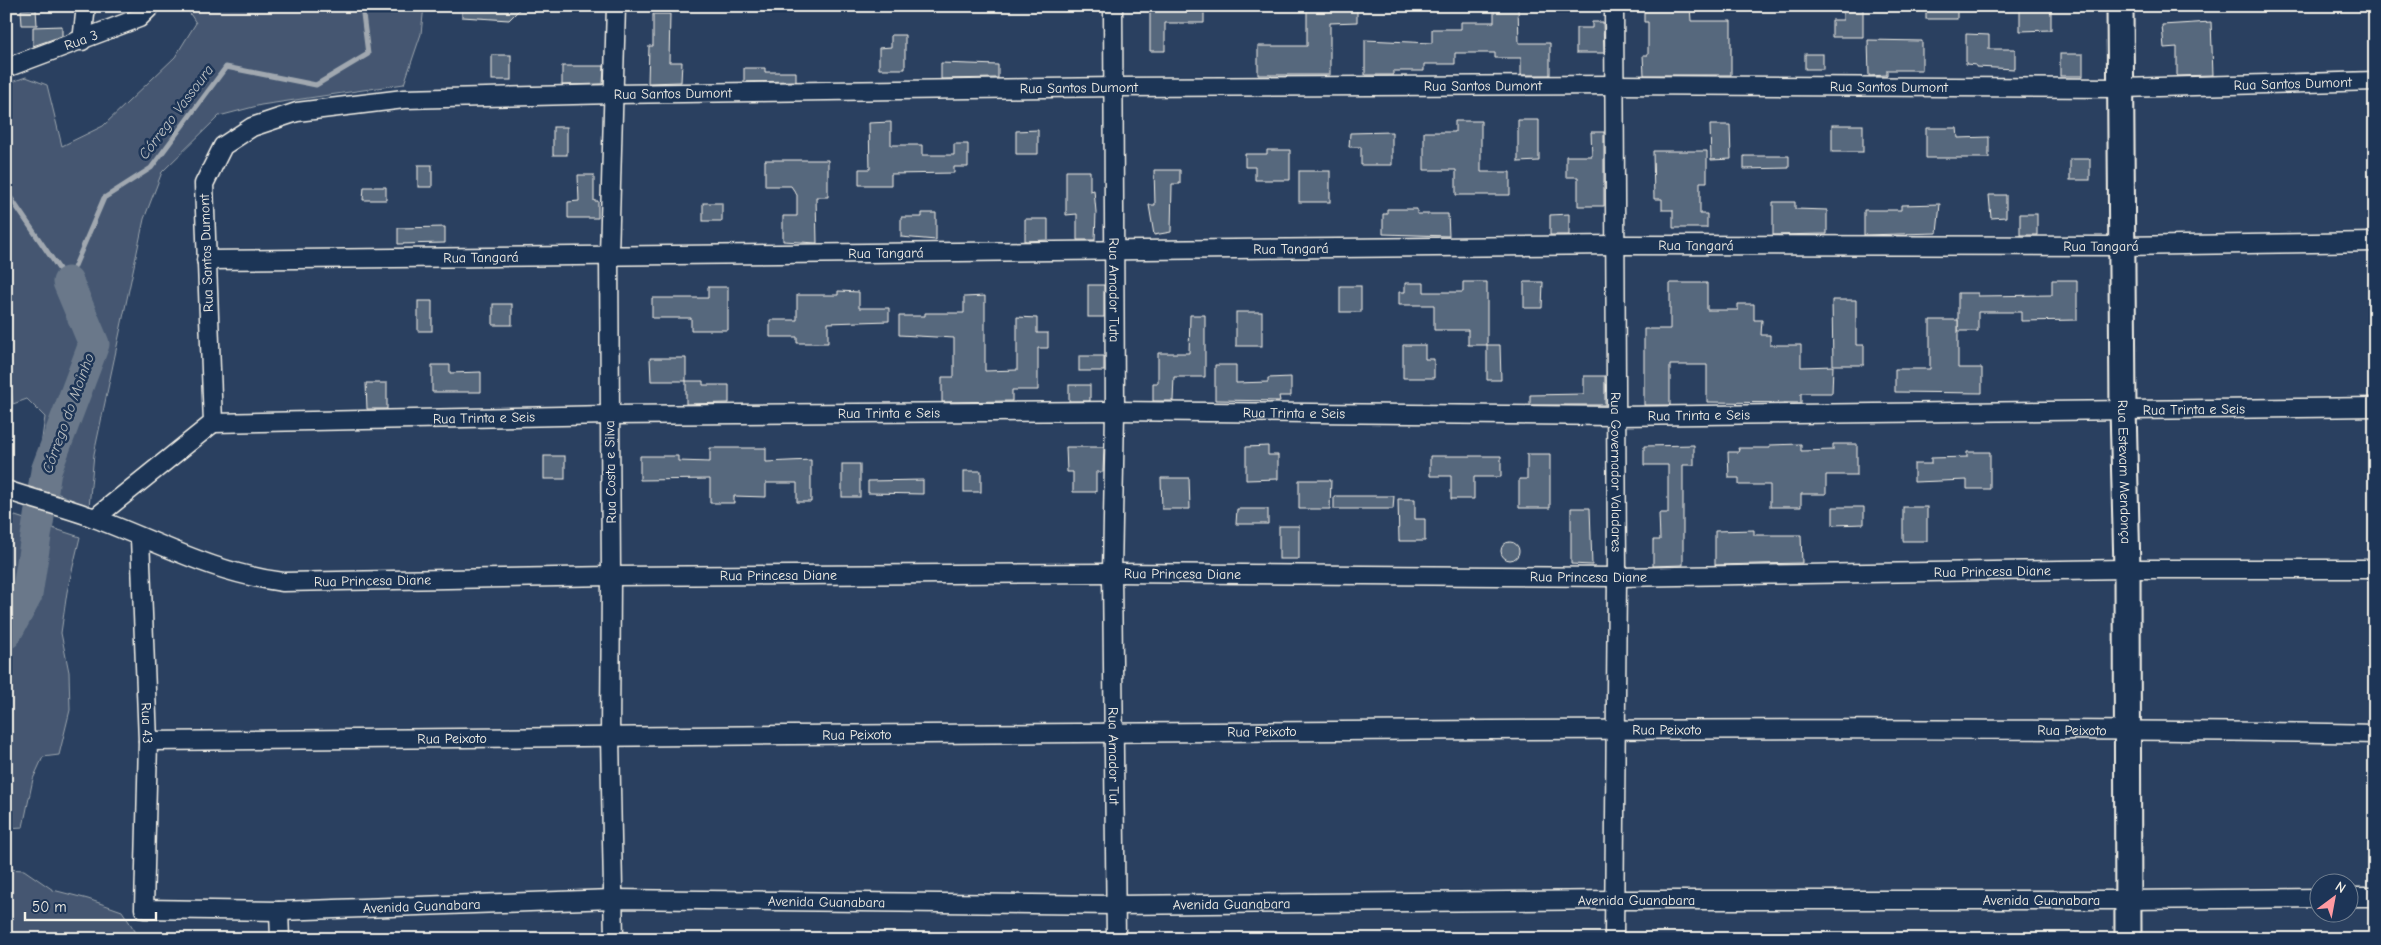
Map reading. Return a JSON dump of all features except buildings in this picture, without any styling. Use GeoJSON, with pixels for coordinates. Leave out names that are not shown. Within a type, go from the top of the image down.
{"type":"FeatureCollection","features":[{"type":"Feature","properties":{"kind":"street"},"geometry":{"type":"LineString","coordinates":[[82,40],[86,6]]}},
{"type":"Feature","properties":{"kind":"street","name":"Rua 3"},"geometry":{"type":"LineString","coordinates":[[6,68],[139,18],[151,6]]}},
{"type":"Feature","properties":{"kind":"street","name":"Rua Costa e Silva"},"geometry":{"type":"LineString","coordinates":[[614,939],[610,737],[609,255],[616,6]]}},
{"type":"Feature","properties":{"kind":"street","name":"Rua Amador Tuta"},"geometry":{"type":"LineString","coordinates":[[1112,573],[1115,411],[1113,252],[1115,87],[1113,6]]}},
{"type":"Feature","properties":{"kind":"street","name":"Rua Governador Valadares"},"geometry":{"type":"LineString","coordinates":[[1614,6],[1617,577],[1614,939]]}},
{"type":"Feature","properties":{"kind":"street","name":"Rua Estevam Mendonça"},"geometry":{"type":"LineString","coordinates":[[2120,6],[2123,408],[2127,569],[2128,939]]}},
{"type":"Feature","properties":{"kind":"street","name":"Rua Santos Dumont"},"geometry":{"type":"LineString","coordinates":[[213,423],[204,184],[223,146],[252,127],[297,112],[404,99],[614,94],[1115,87],[1614,85],[2122,88],[2375,81]]}},
{"type":"Feature","properties":{"kind":"street","name":"Rua Tangará"},"geometry":{"type":"LineString","coordinates":[[206,260],[1113,252],[1615,245],[2122,246],[2375,242]]}},
{"type":"Feature","properties":{"kind":"street","name":"Rua Trinta e Seis"},"geometry":{"type":"LineString","coordinates":[[213,423],[610,415],[1115,411],[1616,416],[2123,408],[2375,407]]}},
{"type":"Feature","properties":{"kind":"street"},"geometry":{"type":"LineString","coordinates":[[95,518],[213,423]]}},
{"type":"Feature","properties":{"kind":"street","name":"Rua Princesa Diane"},"geometry":{"type":"LineString","coordinates":[[11,491],[95,518],[140,538],[218,568],[249,578],[283,582],[611,576],[1112,573],[1617,577],[2127,569],[2375,569]]}},
{"type":"Feature","properties":{"kind":"street","name":"Rua 43"},"geometry":{"type":"LineString","coordinates":[[140,538],[148,741],[144,909]]}},
{"type":"Feature","properties":{"kind":"street","name":"Rua Amador Tut"},"geometry":{"type":"LineString","coordinates":[[1112,573],[1116,939]]}},
{"type":"Feature","properties":{"kind":"street","name":"Rua Peixoto"},"geometry":{"type":"LineString","coordinates":[[148,741],[1114,732],[1617,730],[2126,729],[2375,734]]}},
{"type":"Feature","properties":{"kind":"street"},"geometry":{"type":"LineString","coordinates":[[2358,897],[2375,897]]}},
{"type":"Feature","properties":{"kind":"street","name":"Avenida Guanabara"},"geometry":{"type":"LineString","coordinates":[[144,909],[279,911],[613,899],[1116,905],[1614,900],[2308,898]]}},
{"type":"Feature","properties":{"kind":"street"},"geometry":{"type":"LineString","coordinates":[[279,911],[280,939]]}},
{"type":"Feature","properties":{"kind":"shaded area"},"geometry":{"type":"Polygon","coordinates":[[[185,6],[424,6],[421,34],[404,84],[261,105],[219,116],[162,172],[144,219],[94,454],[89,507],[52,491],[39,460],[45,417],[27,399],[13,404],[6,349],[6,84],[26,77],[47,85],[62,146],[103,126],[175,57],[196,23],[185,6]]]}},
{"type":"Feature","properties":{"kind":"shaded area"},"geometry":{"type":"Polygon","coordinates":[[[2363,6],[2375,6],[2375,23],[2363,6]]]}},
{"type":"Feature","properties":{"kind":"shaded area"},"geometry":{"type":"Polygon","coordinates":[[[6,513],[80,537],[67,592],[61,633],[69,672],[70,710],[59,755],[43,757],[33,779],[23,827],[6,828],[6,513]]]}},
{"type":"Feature","properties":{"kind":"shaded area"},"geometry":{"type":"Polygon","coordinates":[[[6,869],[24,870],[53,890],[88,899],[122,911],[137,934],[137,939],[6,939],[6,869]]]}},
{"type":"Feature","properties":{"kind":"waterway","name":"Córrego Vassoura"},"geometry":{"type":"LineString","coordinates":[[68,282],[104,198],[151,168],[226,67],[316,85],[368,54],[362,6]]}},
{"type":"Feature","properties":{"kind":"waterway"},"geometry":{"type":"LineString","coordinates":[[6,191],[68,282]]}},
{"type":"Feature","properties":{"kind":"waterway","name":"Córrego do Moinho"},"geometry":{"type":"LineString","coordinates":[[6,634],[27,595],[46,471],[94,344],[68,282]]}}]}
